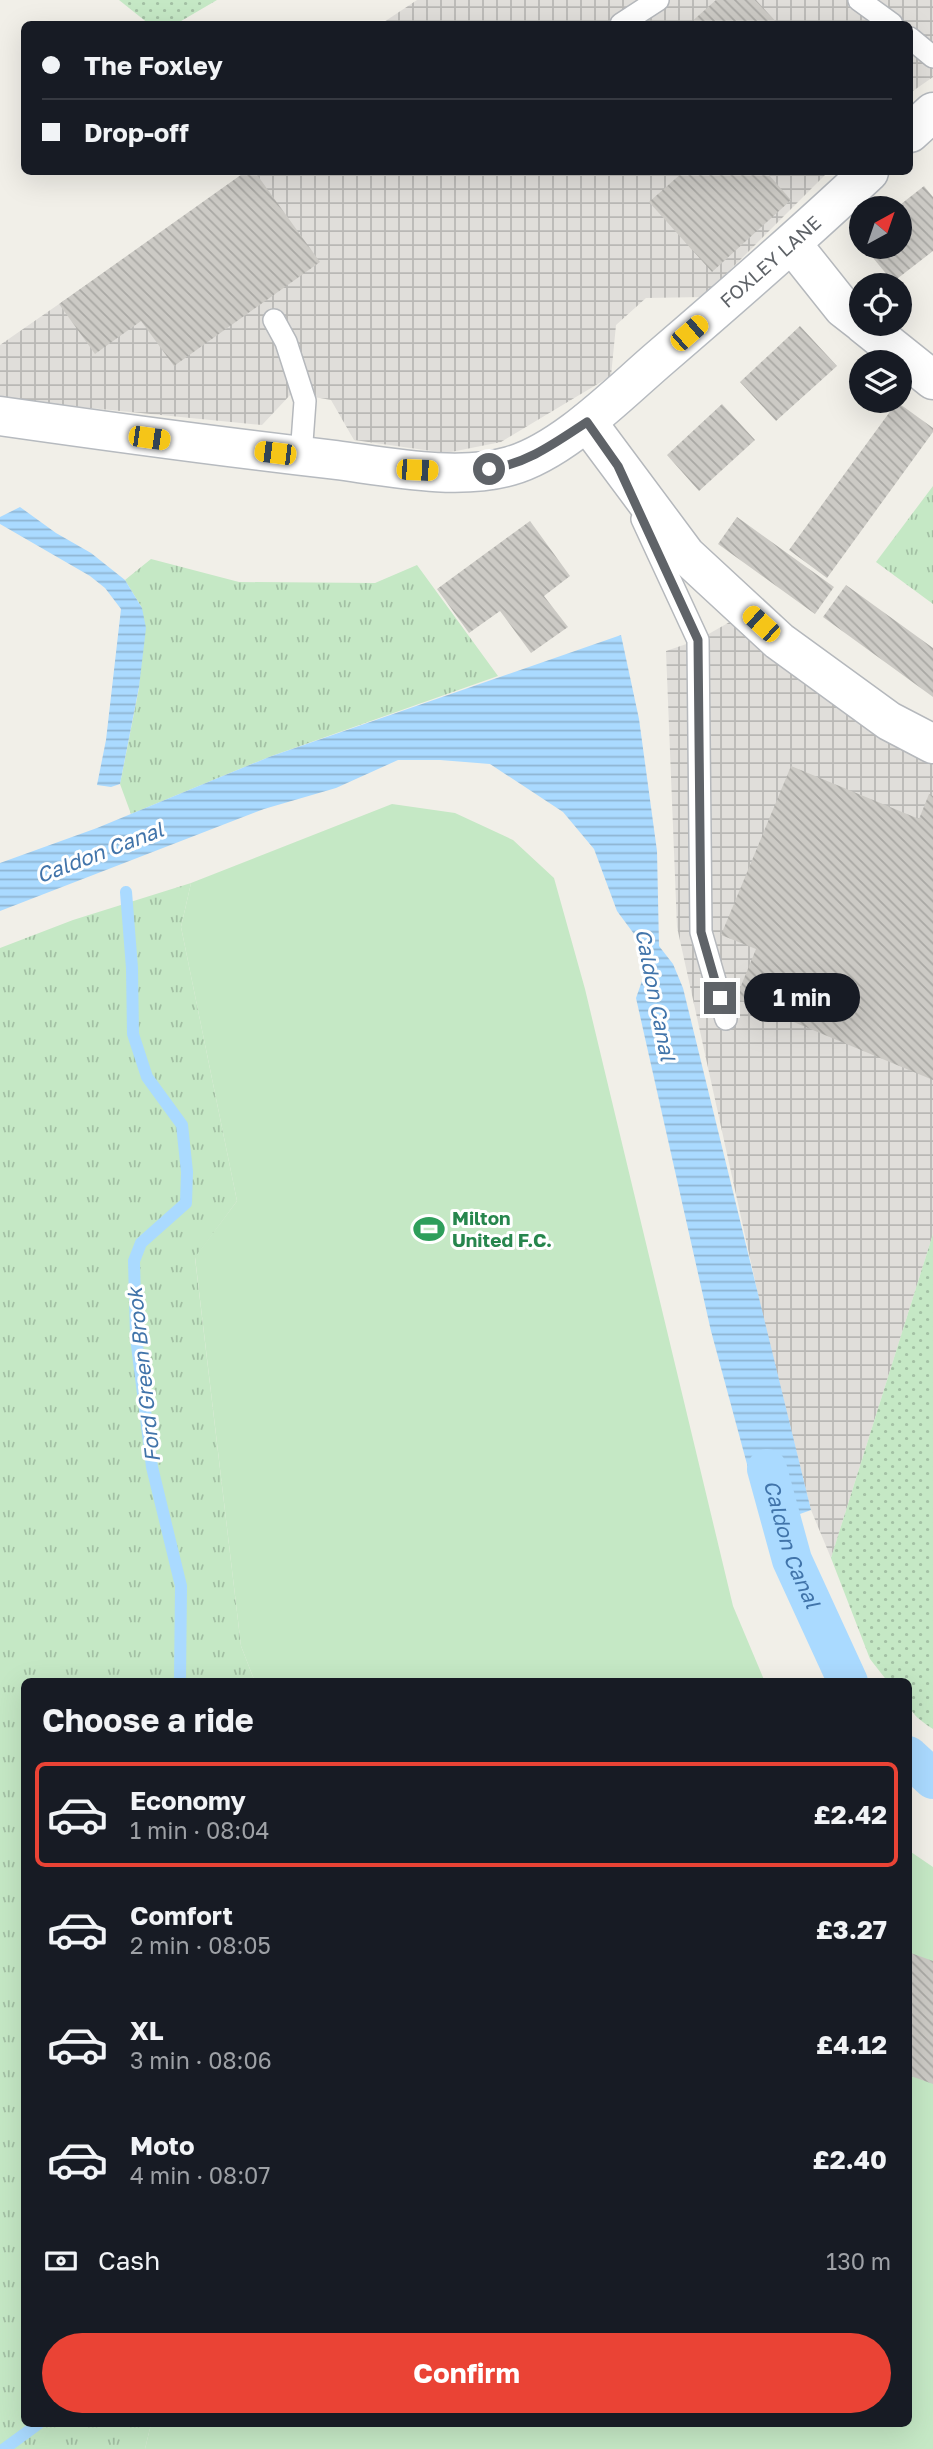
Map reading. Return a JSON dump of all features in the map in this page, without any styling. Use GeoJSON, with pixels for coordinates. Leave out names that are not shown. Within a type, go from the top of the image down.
{"type":"FeatureCollection","features":[{"type":"Feature","properties":{"kind":"street"},"geometry":{"type":"LineString","coordinates":[[913,131],[933,112]]}},
{"type":"Feature","properties":{"kind":"street","name":"FOXLEY LANE"},"geometry":{"type":"LineString","coordinates":[[0,416],[173,441],[417,470],[467,472],[510,466],[546,449],[587,422],[792,244],[866,175]]}},
{"type":"Feature","properties":{"kind":"street"},"geometry":{"type":"LineString","coordinates":[[792,244],[849,313]]}},
{"type":"Feature","properties":{"kind":"street"},"geometry":{"type":"LineString","coordinates":[[878,336],[933,380]]}},
{"type":"Feature","properties":{"kind":"street"},"geometry":{"type":"LineString","coordinates":[[587,422],[687,555],[779,641],[889,721],[933,744]]}},
{"type":"Feature","properties":{"kind":"lane"},"geometry":{"type":"LineString","coordinates":[[626,21],[658,0]]}},
{"type":"Feature","properties":{"kind":"lane"},"geometry":{"type":"LineString","coordinates":[[859,0],[888,21]]}},
{"type":"Feature","properties":{"kind":"lane"},"geometry":{"type":"LineString","coordinates":[[913,40],[933,57]]}},
{"type":"Feature","properties":{"kind":"lane"},"geometry":{"type":"LineString","coordinates":[[274,320],[286,342],[305,401],[301,456]]}},
{"type":"Feature","properties":{"kind":"lane"},"geometry":{"type":"LineString","coordinates":[[618,466],[698,640],[701,932],[726,1019]]}},
{"type":"Feature","properties":{"kind":"shaded area"},"geometry":{"type":"Polygon","coordinates":[[[417,0],[933,0],[933,77],[913,91],[913,21],[386,21],[417,0]]]}},
{"type":"Feature","properties":{"kind":"shaded area"},"geometry":{"type":"Polygon","coordinates":[[[245,175],[825,175],[703,297],[646,298],[616,325],[611,376],[501,442],[446,453],[354,440],[331,400],[292,393],[262,425],[0,399],[0,345],[245,175]]]}},
{"type":"Feature","properties":{"kind":"shaded area"},"geometry":{"type":"Polygon","coordinates":[[[735,619],[933,763],[933,1234],[831,1558],[811,1510],[763,1317],[677,927],[666,651],[698,640],[735,619]]]}},
{"type":"Feature","properties":{"kind":"green space"},"geometry":{"type":"Polygon","coordinates":[[[119,0],[217,0],[181,21],[145,21],[119,0]]]}},
{"type":"Feature","properties":{"kind":"green space"},"geometry":{"type":"Polygon","coordinates":[[[933,486],[933,604],[876,562],[933,486]]]}},
{"type":"Feature","properties":{"kind":"green space"},"geometry":{"type":"Polygon","coordinates":[[[151,559],[239,582],[375,583],[417,565],[498,676],[269,757],[131,814],[120,784],[139,688],[142,608],[125,580],[151,559]]]}},
{"type":"Feature","properties":{"kind":"green space","name":"Milton United F.C."},"geometry":{"type":"Polygon","coordinates":[[[392,804],[455,813],[513,840],[554,878],[585,989],[733,1606],[763,1678],[253,1678],[241,1646],[195,1257],[237,1201],[181,927],[191,883],[392,804]]]}},
{"type":"Feature","properties":{"kind":"green space"},"geometry":{"type":"Polygon","coordinates":[[[191,883],[181,927],[237,1201],[195,1258],[241,1646],[253,1678],[21,1678],[21,2427],[150,2427],[145,2449],[0,2449],[0,948],[73,920],[191,883]]]}},
{"type":"Feature","properties":{"kind":"green space"},"geometry":{"type":"Polygon","coordinates":[[[933,1234],[933,1729],[912,1710],[912,1678],[885,1678],[870,1659],[831,1558],[933,1234]]]}},
{"type":"Feature","properties":{"kind":"green space"},"geometry":{"type":"Polygon","coordinates":[[[912,1853],[933,1867],[933,2449],[145,2449],[150,2427],[912,2427],[912,1853]]]}},
{"type":"Feature","properties":{"kind":"water"},"geometry":{"type":"Polygon","coordinates":[[[20,507],[56,533],[91,553],[125,580],[142,608],[146,628],[139,687],[120,784],[111,787],[97,785],[106,740],[121,609],[105,588],[90,576],[0,524],[0,517],[20,507]]]}},
{"type":"Feature","properties":{"kind":"water"},"geometry":{"type":"Polygon","coordinates":[[[621,635],[639,719],[657,851],[659,946],[673,964],[683,988],[811,1510],[764,1527],[711,1331],[636,998],[648,964],[637,938],[617,911],[594,849],[563,812],[490,764],[398,760],[336,788],[264,809],[0,911],[0,863],[97,828],[269,757],[621,635]]]}},
{"type":"Feature","properties":{"kind":"building"},"geometry":{"type":"Polygon","coordinates":[[[716,0],[756,0],[775,21],[692,21],[716,0]]]}},
{"type":"Feature","properties":{"kind":"building"},"geometry":{"type":"Polygon","coordinates":[[[241,175],[257,175],[320,262],[174,366],[141,321],[95,354],[59,304],[241,175]]]}},
{"type":"Feature","properties":{"kind":"building"},"geometry":{"type":"Polygon","coordinates":[[[680,175],[769,175],[791,200],[712,272],[649,202],[680,175]]]}},
{"type":"Feature","properties":{"kind":"building"},"geometry":{"type":"Polygon","coordinates":[[[924,186],[933,197],[933,251],[905,273],[886,273],[874,259],[912,259],[911,196],[924,186]]]}},
{"type":"Feature","properties":{"kind":"building"},"geometry":{"type":"Polygon","coordinates":[[[800,326],[837,366],[776,421],[740,382],[800,326]]]}},
{"type":"Feature","properties":{"kind":"building"},"geometry":{"type":"Polygon","coordinates":[[[722,404],[755,440],[699,491],[667,455],[722,404]]]}},
{"type":"Feature","properties":{"kind":"building"},"geometry":{"type":"Polygon","coordinates":[[[889,413],[912,413],[933,428],[933,432],[827,578],[789,550],[889,413]]]}},
{"type":"Feature","properties":{"kind":"building"},"geometry":{"type":"Polygon","coordinates":[[[737,517],[834,587],[815,614],[718,544],[737,517]]]}},
{"type":"Feature","properties":{"kind":"building"},"geometry":{"type":"Polygon","coordinates":[[[530,521],[570,576],[544,596],[568,627],[531,653],[500,611],[469,633],[437,589],[530,521]]]}},
{"type":"Feature","properties":{"kind":"building"},"geometry":{"type":"Polygon","coordinates":[[[846,585],[933,648],[933,697],[823,617],[846,585]]]}},
{"type":"Feature","properties":{"kind":"building"},"geometry":{"type":"Polygon","coordinates":[[[791,766],[919,819],[929,794],[933,796],[933,1080],[736,998],[756,949],[721,935],[791,766]]]}},
{"type":"Feature","properties":{"kind":"building"},"geometry":{"type":"Polygon","coordinates":[[[912,1953],[933,1961],[933,2084],[912,2076],[912,1953]]]}},
{"type":"Feature","properties":{"kind":"waterway","name":"Ford Green Brook"},"geometry":{"type":"LineString","coordinates":[[126,892],[132,968],[133,1034],[147,1077],[182,1125],[187,1172],[186,1203],[141,1243],[134,1261],[136,1337],[152,1467],[181,1586],[180,1678]]}},
{"type":"Feature","properties":{"kind":"waterway","name":"Caldon Canal"},"geometry":{"type":"LineString","coordinates":[[767,1469],[792,1560],[846,1678]]}},
{"type":"Feature","properties":{"kind":"waterway","name":"Caldon Canal"},"geometry":{"type":"LineString","coordinates":[[912,1760],[933,1779]]}},
{"type":"Feature","properties":{"kind":"waterway","name":"Ford Green Brook"},"geometry":{"type":"LineString","coordinates":[[4,2449],[34,2427]]}},
{"type":"Feature","properties":{"kind":"place","name":"Milton United F.C."},"geometry":{"type":"Point","coordinates":[429,1229]}},
{"type":"Feature","properties":{"kind":"route"},"geometry":{"type":"LineString","coordinates":[[489,469],[510,466],[546,449],[587,422],[618,466],[698,640],[701,932],[720,998]]}}]}
